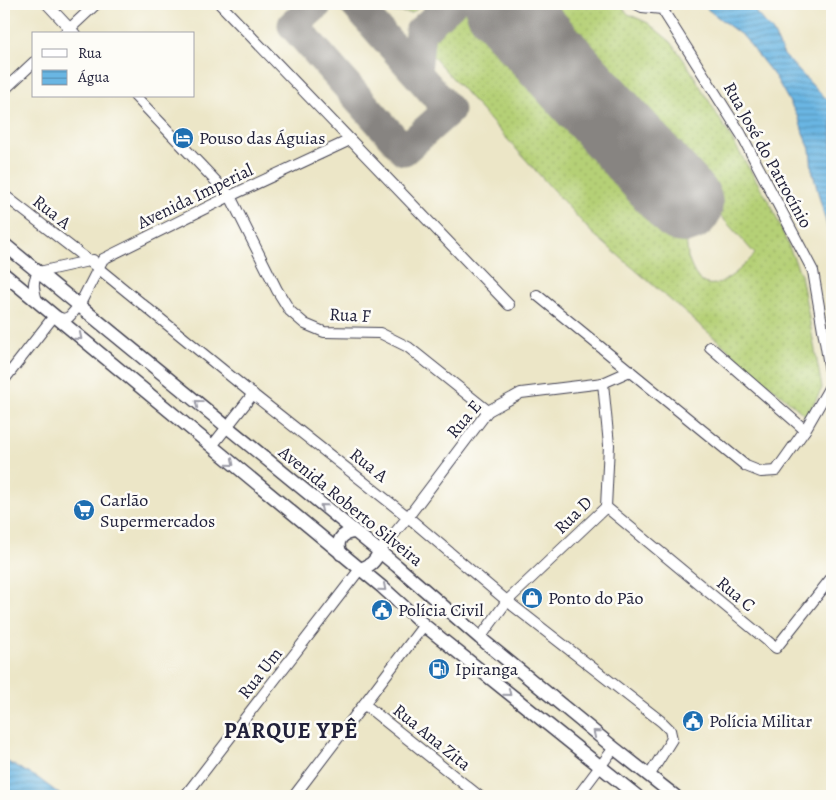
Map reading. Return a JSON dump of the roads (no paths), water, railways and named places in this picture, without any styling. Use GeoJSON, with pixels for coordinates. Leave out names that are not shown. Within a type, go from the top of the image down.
{"type":"FeatureCollection","features":[{"type":"Feature","properties":{"kind":"street"},"geometry":{"type":"LineString","coordinates":[[47,4],[70,32],[96,4]]}},
{"type":"Feature","properties":{"kind":"street"},"geometry":{"type":"LineString","coordinates":[[221,4],[509,305]]}},
{"type":"Feature","properties":{"kind":"street"},"geometry":{"type":"LineString","coordinates":[[636,4],[642,7],[662,8],[672,4]]}},
{"type":"Feature","properties":{"kind":"street","name":"Rua José do Patrocínio"},"geometry":{"type":"LineString","coordinates":[[537,295],[746,466],[761,472],[776,471],[805,430],[832,383],[813,272],[741,134],[662,8]]}},
{"type":"Feature","properties":{"kind":"street"},"geometry":{"type":"LineString","coordinates":[[4,90],[32,64]]}},
{"type":"Feature","properties":{"kind":"street","name":"Rua F"},"geometry":{"type":"LineString","coordinates":[[137,98],[230,196],[277,290],[290,311],[305,324],[324,332],[380,333],[408,347],[488,410]]}},
{"type":"Feature","properties":{"kind":"street","name":"Avenida Imperial"},"geometry":{"type":"LineString","coordinates":[[39,272],[89,261],[101,263],[230,196],[350,140]]}},
{"type":"Feature","properties":{"kind":"street","name":"Rua A"},"geometry":{"type":"LineString","coordinates":[[4,195],[89,261]]}},
{"type":"Feature","properties":{"kind":"street","name":"Avenida Roberto Silveira"},"geometry":{"type":"LineString","coordinates":[[4,244],[379,552],[480,638],[675,796]]}},
{"type":"Feature","properties":{"kind":"street"},"geometry":{"type":"LineString","coordinates":[[54,316],[64,319],[69,317],[79,306],[101,263]]}},
{"type":"Feature","properties":{"kind":"street","name":"Rua A"},"geometry":{"type":"LineString","coordinates":[[101,263],[253,394],[408,517],[507,601],[662,722],[670,730],[672,739],[649,776]]}},
{"type":"Feature","properties":{"kind":"street"},"geometry":{"type":"LineString","coordinates":[[37,301],[33,284],[34,277],[39,272]]}},
{"type":"Feature","properties":{"kind":"street"},"geometry":{"type":"LineString","coordinates":[[4,274],[360,569],[424,625],[637,796]]}},
{"type":"Feature","properties":{"kind":"street"},"geometry":{"type":"LineString","coordinates":[[4,380],[54,316]]}},
{"type":"Feature","properties":{"kind":"street"},"geometry":{"type":"LineString","coordinates":[[710,347],[805,430]]}},
{"type":"Feature","properties":{"kind":"street","name":"Rua E"},"geometry":{"type":"LineString","coordinates":[[379,552],[408,517],[488,410],[521,392],[603,383],[630,372]]}},
{"type":"Feature","properties":{"kind":"street","name":"Rua D"},"geometry":{"type":"LineString","coordinates":[[480,638],[507,601],[606,507],[609,445],[603,383]]}},
{"type":"Feature","properties":{"kind":"street"},"geometry":{"type":"LineString","coordinates":[[212,446],[253,394]]}},
{"type":"Feature","properties":{"kind":"street","name":"Rua C"},"geometry":{"type":"LineString","coordinates":[[606,507],[776,648],[832,577]]}},
{"type":"Feature","properties":{"kind":"street"},"geometry":{"type":"LineString","coordinates":[[341,554],[338,548],[339,541],[348,532],[354,532]]}},
{"type":"Feature","properties":{"kind":"street"},"geometry":{"type":"LineString","coordinates":[[360,569],[372,563],[377,558],[379,552]]}},
{"type":"Feature","properties":{"kind":"street","name":"Rua Um"},"geometry":{"type":"LineString","coordinates":[[186,796],[360,569]]}},
{"type":"Feature","properties":{"kind":"street"},"geometry":{"type":"LineString","coordinates":[[294,796],[424,625]]}},
{"type":"Feature","properties":{"kind":"street","name":"Rua Ana Zita"},"geometry":{"type":"LineString","coordinates":[[364,704],[478,796]]}},
{"type":"Feature","properties":{"kind":"street"},"geometry":{"type":"LineString","coordinates":[[578,796],[614,748]]}},
{"type":"Feature","properties":{"kind":"water"},"geometry":{"type":"Polygon","coordinates":[[[705,4],[752,4],[756,13],[773,32],[784,55],[832,104],[832,259],[827,226],[812,170],[810,149],[799,119],[776,78],[744,37],[707,9],[705,4]]]}},
{"type":"Feature","properties":{"kind":"water"},"geometry":{"type":"Polygon","coordinates":[[[4,760],[38,778],[62,796],[4,796],[4,760]]]}},
{"type":"Feature","properties":{"kind":"place","name":"Pouso das Águias"},"geometry":{"type":"Point","coordinates":[183,138]}},
{"type":"Feature","properties":{"kind":"place","name":"Carlão Supermercados"},"geometry":{"type":"Point","coordinates":[84,510]}},
{"type":"Feature","properties":{"kind":"place","name":"Ponto do Pão"},"geometry":{"type":"Point","coordinates":[532,598]}},
{"type":"Feature","properties":{"kind":"place","name":"Polícia Civil"},"geometry":{"type":"Point","coordinates":[382,610]}},
{"type":"Feature","properties":{"kind":"place","name":"Ipiranga"},"geometry":{"type":"Point","coordinates":[439,669]}},
{"type":"Feature","properties":{"kind":"place","name":"Polícia Militar"},"geometry":{"type":"Point","coordinates":[693,721]}},
{"type":"Feature","properties":{"kind":"district","name":"PARQUE YPÊ"},"geometry":{"type":"Point","coordinates":[291,730]}}]}
